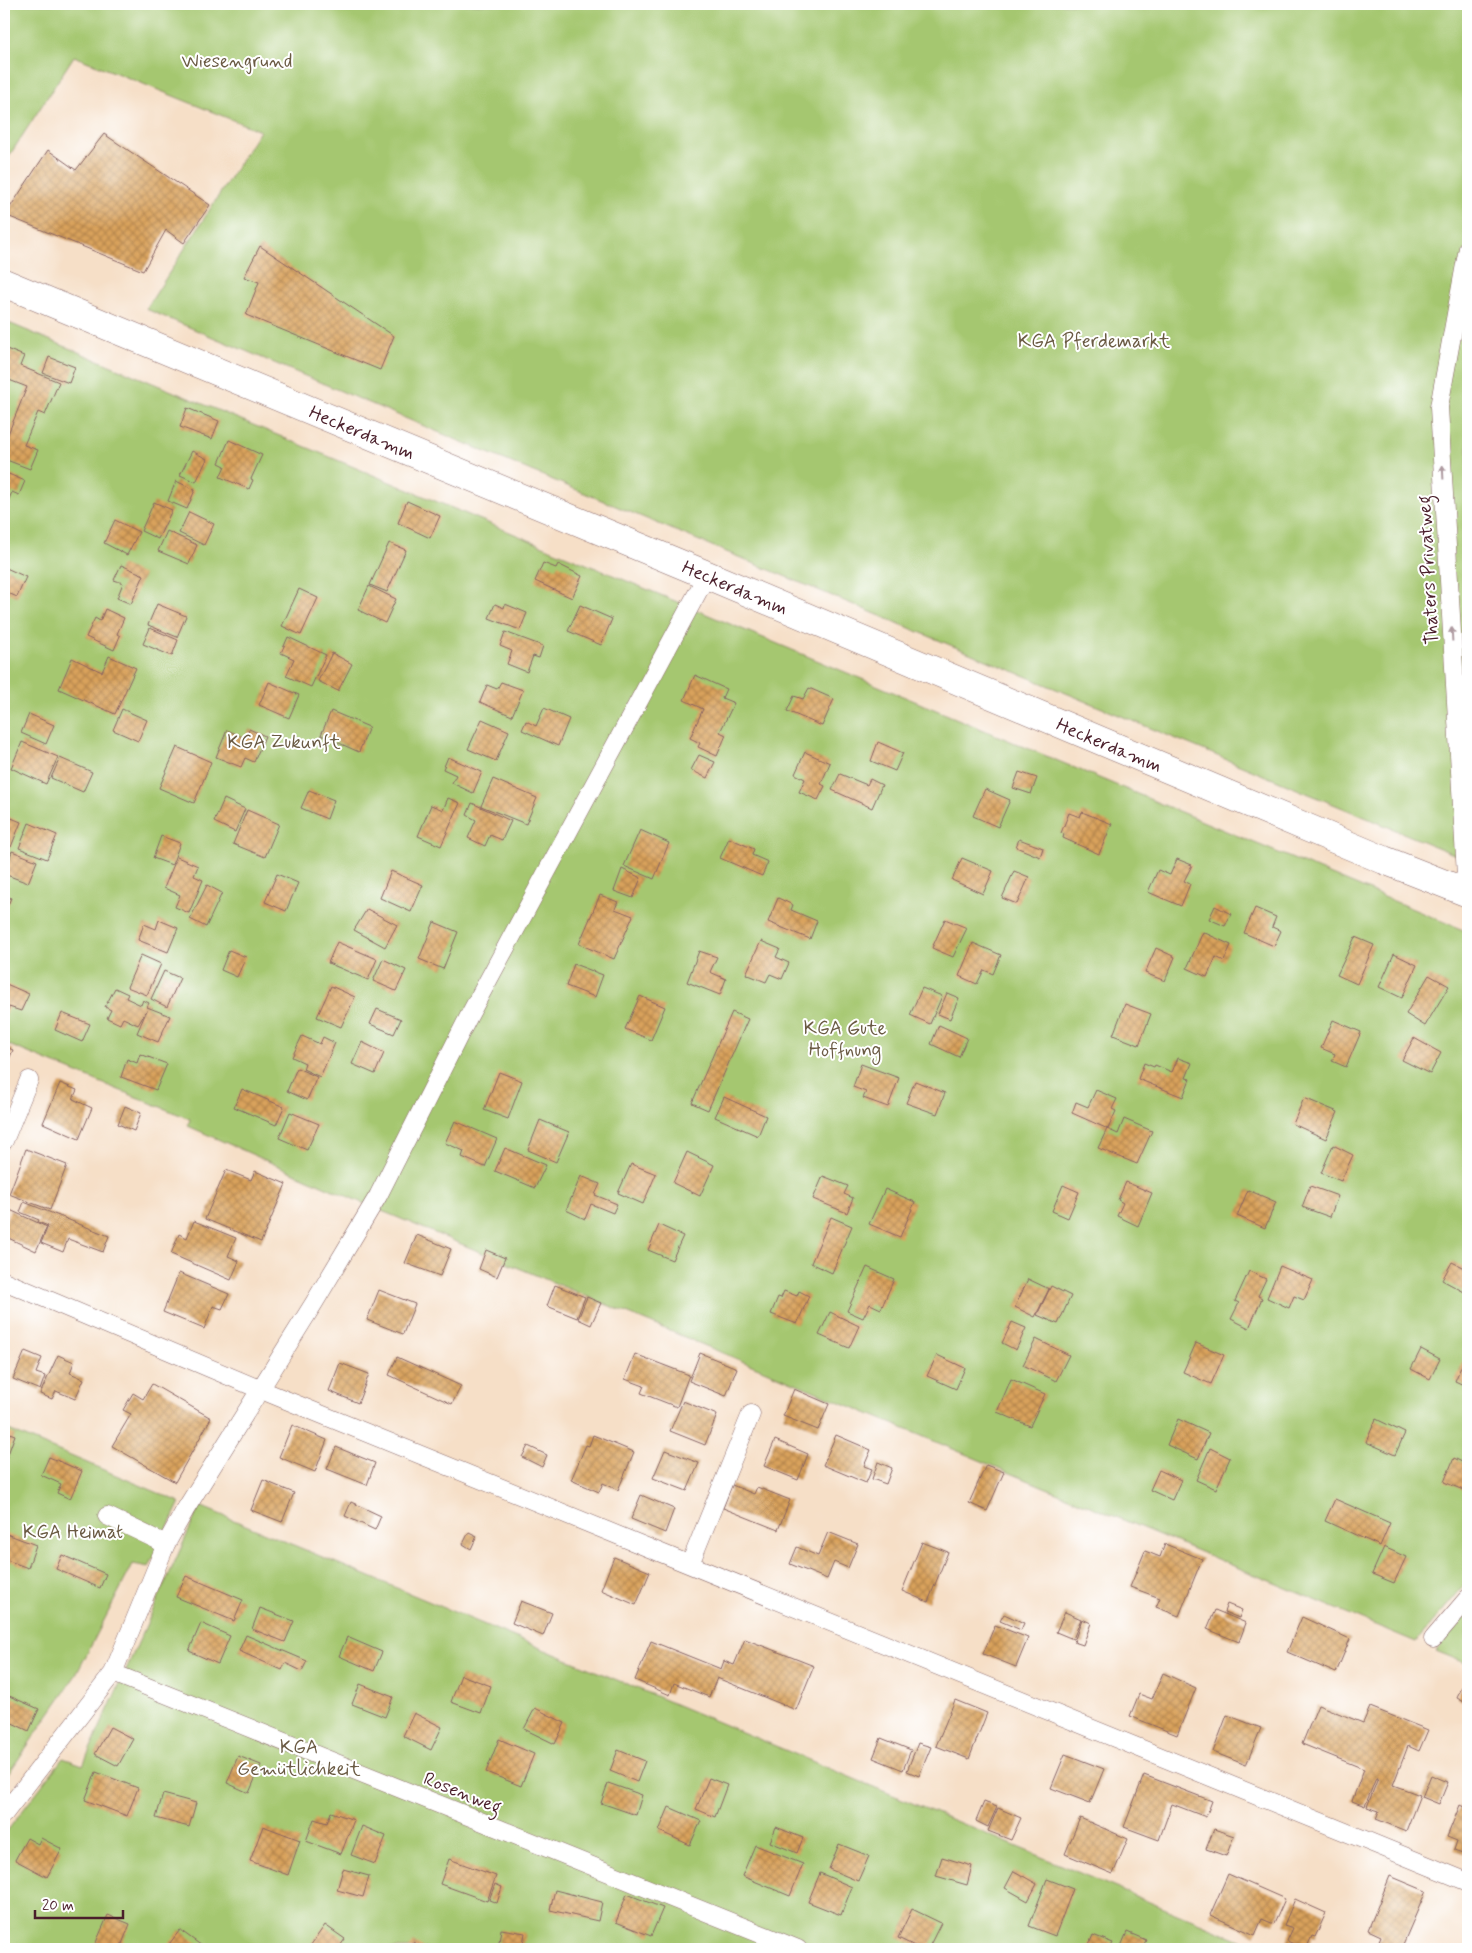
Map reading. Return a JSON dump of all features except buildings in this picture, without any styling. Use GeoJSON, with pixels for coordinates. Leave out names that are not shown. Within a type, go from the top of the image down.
{"type":"FeatureCollection","features":[{"type":"Feature","properties":{"kind":"street","name":"Heckerdamm"},"geometry":{"type":"LineString","coordinates":[[4,283],[707,575],[1384,860],[1468,893]]}},
{"type":"Feature","properties":{"kind":"lane","name":"Thaters Privatweg"},"geometry":{"type":"LineString","coordinates":[[1468,248],[1439,407],[1468,893]]}},
{"type":"Feature","properties":{"kind":"lane"},"geometry":{"type":"LineString","coordinates":[[4,1814],[113,1673],[166,1544],[378,1196],[470,1014],[707,575]]}},
{"type":"Feature","properties":{"kind":"lane"},"geometry":{"type":"LineString","coordinates":[[4,1141],[29,1080]]}},
{"type":"Feature","properties":{"kind":"lane"},"geometry":{"type":"LineString","coordinates":[[4,1281],[259,1389],[1468,1882]]}},
{"type":"Feature","properties":{"kind":"lane"},"geometry":{"type":"LineString","coordinates":[[690,1564],[751,1414]]}},
{"type":"Feature","properties":{"kind":"lane"},"geometry":{"type":"LineString","coordinates":[[107,1516],[166,1544]]}},
{"type":"Feature","properties":{"kind":"lane"},"geometry":{"type":"LineString","coordinates":[[1433,1638],[1468,1598]]}},
{"type":"Feature","properties":{"kind":"lane","name":"Rosenweg"},"geometry":{"type":"LineString","coordinates":[[113,1673],[798,1949]]}},
{"type":"Feature","properties":{"kind":"green space","name":"KGA Pferdemarkt"},"geometry":{"type":"Polygon","coordinates":[[[4,4],[1468,4],[1468,860],[146,309],[260,131],[74,56],[4,164],[4,4]]]}},
{"type":"Feature","properties":{"kind":"green space","name":"KGA Gute Hoffnung"},"geometry":{"type":"Polygon","coordinates":[[[4,321],[1468,932],[1468,1581],[1416,1642],[358,1201],[188,1126],[190,1119],[4,1043],[4,321]]]}},
{"type":"Feature","properties":{"kind":"green space","name":"KGA Heimat"},"geometry":{"type":"Polygon","coordinates":[[[4,1428],[180,1502],[149,1567],[133,1564],[76,1675],[4,1780],[4,1428]]]}},
{"type":"Feature","properties":{"kind":"green space","name":"KGA Gemütlichkeit"},"geometry":{"type":"Polygon","coordinates":[[[200,1506],[1262,1949],[4,1949],[4,1835],[63,1758],[83,1765],[200,1506]]]}},
{"type":"Feature","properties":{"kind":"green space"},"geometry":{"type":"Polygon","coordinates":[[[1468,1613],[1468,1664],[1436,1651],[1468,1613]]]}},
{"type":"Feature","properties":{"kind":"park label","name":"Wiesengrund"},"geometry":{"type":"Point","coordinates":[237,60]}},
{"type":"Feature","properties":{"kind":"park label","name":"KGA Zukunft"},"geometry":{"type":"Point","coordinates":[284,741]}}]}
